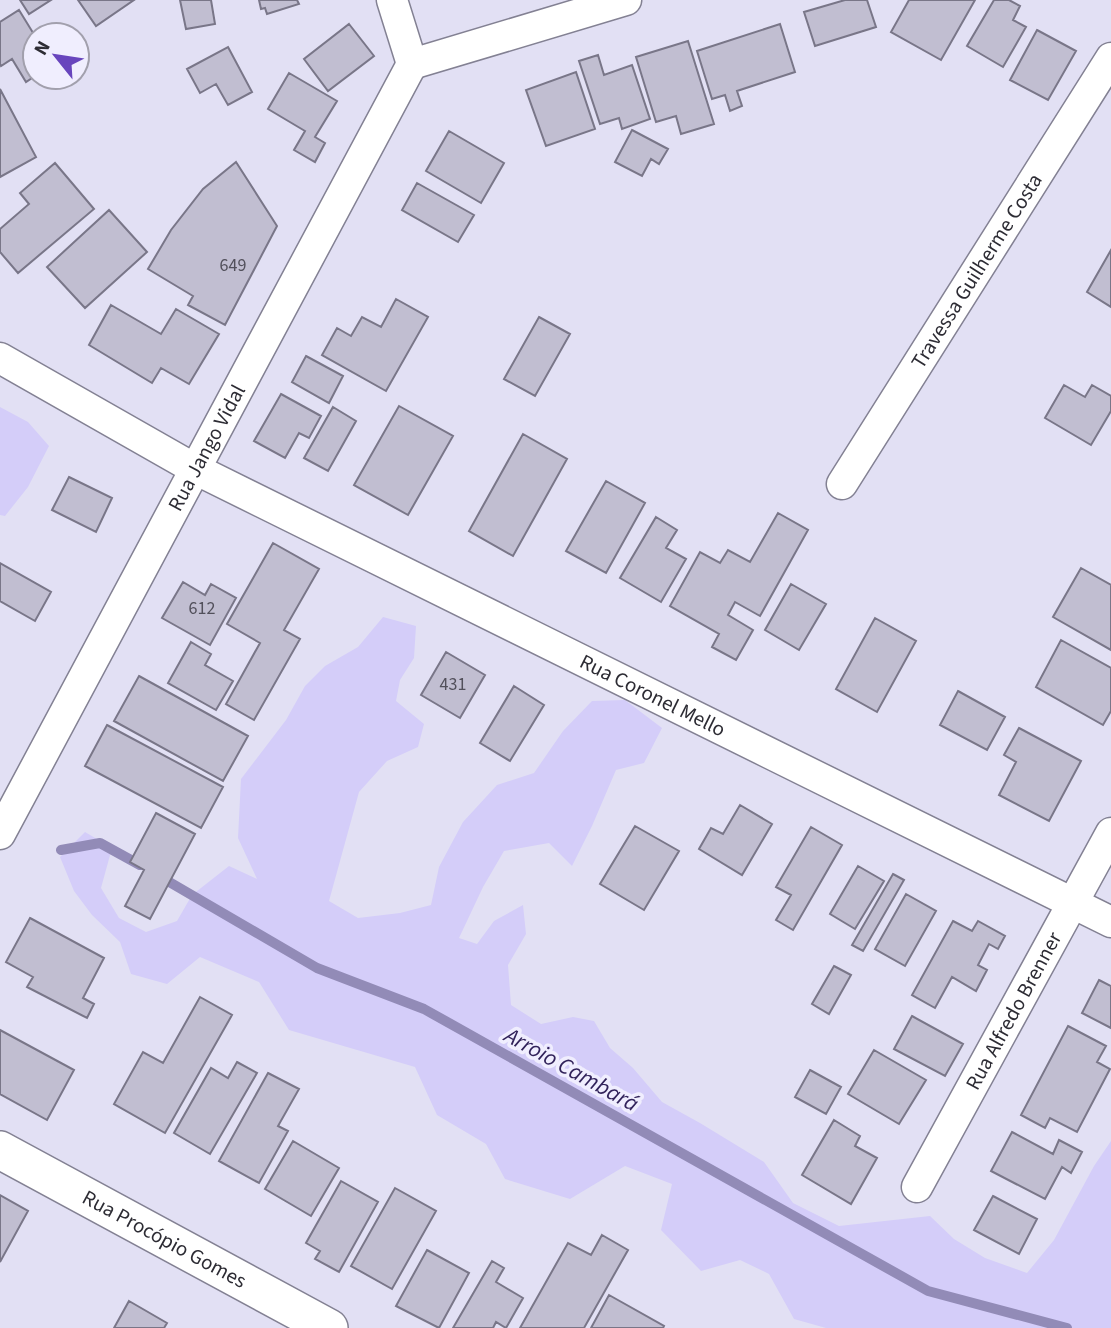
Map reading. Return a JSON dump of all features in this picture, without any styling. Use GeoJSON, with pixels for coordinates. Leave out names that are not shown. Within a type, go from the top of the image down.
{"type":"FeatureCollection","features":[{"type":"Feature","properties":{"kind":"street"},"geometry":{"type":"LineString","coordinates":[[392,0],[412,64],[626,0]]}},
{"type":"Feature","properties":{"kind":"street","name":"Travessa Guilherme Costa"},"geometry":{"type":"LineString","coordinates":[[842,484],[1111,58]]}},
{"type":"Feature","properties":{"kind":"street","name":"Rua Jango Vidal"},"geometry":{"type":"LineString","coordinates":[[0,834],[412,64]]}},
{"type":"Feature","properties":{"kind":"street","name":"Rua Coronel Mello"},"geometry":{"type":"LineString","coordinates":[[0,358],[195,469],[1111,922]]}},
{"type":"Feature","properties":{"kind":"street","name":"Rua Alfredo Brenner"},"geometry":{"type":"LineString","coordinates":[[917,1188],[1111,832]]}},
{"type":"Feature","properties":{"kind":"street","name":"Rua Procópio Gomes"},"geometry":{"type":"LineString","coordinates":[[0,1150],[329,1328]]}},
{"type":"Feature","properties":{"kind":"shaded area"},"geometry":{"type":"Polygon","coordinates":[[[0,407],[28,422],[49,446],[28,487],[5,516],[0,515],[0,407]]]}},
{"type":"Feature","properties":{"kind":"shaded area"},"geometry":{"type":"Polygon","coordinates":[[[383,617],[416,626],[414,658],[400,680],[396,701],[424,724],[418,747],[387,761],[359,792],[329,901],[358,918],[400,913],[431,905],[439,867],[463,822],[497,785],[534,773],[563,731],[592,701],[625,700],[662,728],[644,763],[616,770],[572,866],[549,843],[504,851],[483,887],[459,938],[477,944],[494,921],[523,905],[526,934],[508,965],[511,1005],[541,1024],[573,1017],[594,1021],[610,1048],[633,1068],[662,1102],[764,1162],[793,1203],[839,1226],[930,1216],[954,1239],[985,1258],[1027,1273],[1054,1240],[1094,1166],[1111,1141],[1111,1328],[826,1328],[794,1319],[769,1274],[740,1260],[701,1271],[661,1230],[672,1184],[625,1166],[570,1199],[505,1179],[486,1144],[437,1115],[415,1067],[289,1030],[259,982],[200,957],[167,984],[131,974],[120,942],[92,915],[74,891],[60,857],[85,832],[112,848],[101,888],[119,918],[146,932],[177,921],[192,895],[229,866],[257,879],[238,838],[241,779],[286,720],[305,686],[325,666],[358,647],[383,617]]]}},
{"type":"Feature","properties":{"kind":"building"},"geometry":{"type":"Polygon","coordinates":[[[20,0],[51,0],[29,14],[20,0]]]}},
{"type":"Feature","properties":{"kind":"building"},"geometry":{"type":"Polygon","coordinates":[[[78,0],[134,0],[96,26],[78,0]]]}},
{"type":"Feature","properties":{"kind":"building"},"geometry":{"type":"Polygon","coordinates":[[[180,0],[211,0],[215,24],[186,29],[180,0]]]}},
{"type":"Feature","properties":{"kind":"building"},"geometry":{"type":"Polygon","coordinates":[[[259,0],[297,0],[299,4],[267,14],[265,8],[261,9],[259,0]]]}},
{"type":"Feature","properties":{"kind":"building"},"geometry":{"type":"Polygon","coordinates":[[[845,0],[867,0],[876,27],[815,46],[804,12],[845,0]]]}},
{"type":"Feature","properties":{"kind":"building"},"geometry":{"type":"Polygon","coordinates":[[[909,0],[975,0],[941,60],[891,32],[909,0]]]}},
{"type":"Feature","properties":{"kind":"building"},"geometry":{"type":"Polygon","coordinates":[[[994,0],[1009,0],[1020,6],[1013,20],[1026,27],[1003,67],[967,46],[994,0]]]}},
{"type":"Feature","properties":{"kind":"building"},"geometry":{"type":"Polygon","coordinates":[[[19,10],[26,21],[21,21],[21,74],[12,59],[1,66],[0,64],[0,22],[19,10]]]}},
{"type":"Feature","properties":{"kind":"building"},"geometry":{"type":"Polygon","coordinates":[[[349,24],[374,56],[328,91],[304,59],[349,24]]]}},
{"type":"Feature","properties":{"kind":"building"},"geometry":{"type":"Polygon","coordinates":[[[780,24],[795,72],[737,91],[742,106],[730,111],[725,95],[712,99],[697,51],[780,24]]]}},
{"type":"Feature","properties":{"kind":"building"},"geometry":{"type":"Polygon","coordinates":[[[1037,30],[1076,51],[1048,100],[1010,80],[1037,30]]]}},
{"type":"Feature","properties":{"kind":"building"},"geometry":{"type":"Polygon","coordinates":[[[688,41],[714,124],[681,134],[676,116],[656,122],[636,57],[688,41]]]}},
{"type":"Feature","properties":{"kind":"building"},"geometry":{"type":"Polygon","coordinates":[[[228,47],[252,92],[228,105],[216,84],[200,93],[187,69],[228,47]]]}},
{"type":"Feature","properties":{"kind":"building"},"geometry":{"type":"Polygon","coordinates":[[[598,55],[604,75],[632,65],[650,119],[622,129],[619,118],[600,124],[579,61],[598,55]]]}},
{"type":"Feature","properties":{"kind":"building"},"geometry":{"type":"Polygon","coordinates":[[[576,72],[595,129],[546,146],[526,90],[576,72]]]}},
{"type":"Feature","properties":{"kind":"building"},"geometry":{"type":"Polygon","coordinates":[[[289,73],[337,101],[315,137],[325,143],[315,162],[294,150],[305,131],[268,109],[289,73]]]}},
{"type":"Feature","properties":{"kind":"building"},"geometry":{"type":"Polygon","coordinates":[[[0,89],[36,157],[0,177],[0,89]]]}},
{"type":"Feature","properties":{"kind":"building"},"geometry":{"type":"Polygon","coordinates":[[[632,130],[668,149],[659,164],[651,159],[642,176],[615,162],[632,130]]]}},
{"type":"Feature","properties":{"kind":"building"},"geometry":{"type":"Polygon","coordinates":[[[449,131],[504,163],[481,203],[426,171],[449,131]]]}},
{"type":"Feature","properties":{"kind":"building"},"geometry":{"type":"Polygon","coordinates":[[[236,162],[277,226],[225,325],[188,305],[193,296],[148,269],[171,230],[203,189],[236,162]]]}},
{"type":"Feature","properties":{"kind":"building"},"geometry":{"type":"Polygon","coordinates":[[[55,163],[94,209],[18,273],[0,252],[0,229],[29,204],[20,193],[55,163]]]}},
{"type":"Feature","properties":{"kind":"building"},"geometry":{"type":"Polygon","coordinates":[[[417,183],[474,215],[458,242],[402,210],[417,183]]]}},
{"type":"Feature","properties":{"kind":"building"},"geometry":{"type":"Polygon","coordinates":[[[109,210],[147,252],[85,308],[47,267],[109,210]]]}},
{"type":"Feature","properties":{"kind":"building"},"geometry":{"type":"Polygon","coordinates":[[[1111,250],[1111,307],[1087,292],[1111,250]]]}},
{"type":"Feature","properties":{"kind":"building"},"geometry":{"type":"Polygon","coordinates":[[[396,299],[428,317],[386,391],[322,355],[337,328],[351,336],[362,317],[381,327],[396,299]]]}},
{"type":"Feature","properties":{"kind":"building"},"geometry":{"type":"Polygon","coordinates":[[[111,305],[161,334],[176,309],[219,334],[189,384],[161,368],[152,383],[89,345],[111,305]]]}},
{"type":"Feature","properties":{"kind":"building"},"geometry":{"type":"Polygon","coordinates":[[[539,317],[570,334],[535,396],[504,379],[539,317]]]}},
{"type":"Feature","properties":{"kind":"building"},"geometry":{"type":"Polygon","coordinates":[[[306,356],[343,376],[329,403],[292,382],[306,356]]]}},
{"type":"Feature","properties":{"kind":"building"},"geometry":{"type":"Polygon","coordinates":[[[1064,385],[1085,397],[1092,385],[1111,396],[1111,411],[1091,445],[1045,418],[1064,385]]]}},
{"type":"Feature","properties":{"kind":"building"},"geometry":{"type":"Polygon","coordinates":[[[281,394],[321,416],[309,438],[299,433],[285,458],[254,441],[281,394]]]}},
{"type":"Feature","properties":{"kind":"building"},"geometry":{"type":"Polygon","coordinates":[[[399,406],[453,436],[408,515],[354,485],[399,406]]]}},
{"type":"Feature","properties":{"kind":"building"},"geometry":{"type":"Polygon","coordinates":[[[333,407],[356,421],[328,471],[304,458],[333,407]]]}},
{"type":"Feature","properties":{"kind":"building"},"geometry":{"type":"Polygon","coordinates":[[[523,434],[567,459],[513,556],[469,531],[523,434]]]}},
{"type":"Feature","properties":{"kind":"building"},"geometry":{"type":"Polygon","coordinates":[[[69,477],[112,498],[96,532],[52,510],[69,477]]]}},
{"type":"Feature","properties":{"kind":"building"},"geometry":{"type":"Polygon","coordinates":[[[606,481],[645,503],[606,573],[566,551],[606,481]]]}},
{"type":"Feature","properties":{"kind":"building"},"geometry":{"type":"Polygon","coordinates":[[[778,513],[808,530],[760,616],[735,602],[728,615],[753,630],[736,660],[712,647],[719,634],[670,606],[700,552],[720,563],[728,550],[750,562],[778,513]]]}},
{"type":"Feature","properties":{"kind":"building"},"geometry":{"type":"Polygon","coordinates":[[[656,517],[677,530],[666,548],[686,559],[661,602],[620,578],[656,517]]]}},
{"type":"Feature","properties":{"kind":"building"},"geometry":{"type":"Polygon","coordinates":[[[273,543],[319,569],[284,630],[300,639],[254,720],[226,704],[260,643],[227,624],[273,543]]]}},
{"type":"Feature","properties":{"kind":"building"},"geometry":{"type":"Polygon","coordinates":[[[0,563],[51,592],[35,621],[0,601],[0,563]]]}},
{"type":"Feature","properties":{"kind":"building"},"geometry":{"type":"Polygon","coordinates":[[[1081,568],[1111,585],[1111,650],[1053,617],[1081,568]]]}},
{"type":"Feature","properties":{"kind":"building"},"geometry":{"type":"Polygon","coordinates":[[[183,582],[205,595],[211,584],[236,598],[210,645],[162,618],[183,582]]]}},
{"type":"Feature","properties":{"kind":"building"},"geometry":{"type":"Polygon","coordinates":[[[791,584],[826,604],[799,650],[765,630],[791,584]]]}},
{"type":"Feature","properties":{"kind":"building"},"geometry":{"type":"Polygon","coordinates":[[[875,618],[916,641],[877,712],[836,689],[875,618]]]}},
{"type":"Feature","properties":{"kind":"building"},"geometry":{"type":"Polygon","coordinates":[[[1061,640],[1111,668],[1111,711],[1103,725],[1036,687],[1061,640]]]}},
{"type":"Feature","properties":{"kind":"building"},"geometry":{"type":"Polygon","coordinates":[[[191,642],[211,654],[205,665],[233,681],[216,710],[168,683],[191,642]]]}},
{"type":"Feature","properties":{"kind":"building"},"geometry":{"type":"Polygon","coordinates":[[[446,652],[485,675],[460,718],[421,695],[446,652]]]}},
{"type":"Feature","properties":{"kind":"building"},"geometry":{"type":"Polygon","coordinates":[[[139,676],[248,736],[223,781],[114,721],[139,676]]]}},
{"type":"Feature","properties":{"kind":"building"},"geometry":{"type":"Polygon","coordinates":[[[514,686],[544,705],[510,761],[480,743],[514,686]]]}},
{"type":"Feature","properties":{"kind":"building"},"geometry":{"type":"Polygon","coordinates":[[[958,691],[1005,717],[987,750],[940,725],[958,691]]]}},
{"type":"Feature","properties":{"kind":"building"},"geometry":{"type":"Polygon","coordinates":[[[107,725],[223,787],[201,828],[85,766],[107,725]]]}},
{"type":"Feature","properties":{"kind":"building"},"geometry":{"type":"Polygon","coordinates":[[[1019,728],[1081,761],[1049,821],[999,795],[1016,762],[1004,755],[1019,728]]]}},
{"type":"Feature","properties":{"kind":"building"},"geometry":{"type":"Polygon","coordinates":[[[740,805],[772,824],[742,875],[699,849],[711,828],[723,834],[740,805]]]}},
{"type":"Feature","properties":{"kind":"building"},"geometry":{"type":"Polygon","coordinates":[[[156,813],[195,834],[150,919],[125,906],[144,870],[130,862],[156,813]]]}},
{"type":"Feature","properties":{"kind":"building"},"geometry":{"type":"Polygon","coordinates":[[[635,826],[679,851],[644,910],[600,884],[635,826]]]}},
{"type":"Feature","properties":{"kind":"building"},"geometry":{"type":"Polygon","coordinates":[[[811,827],[842,845],[793,930],[776,920],[791,895],[776,887],[811,827]]]}},
{"type":"Feature","properties":{"kind":"building"},"geometry":{"type":"Polygon","coordinates":[[[858,866],[884,881],[855,929],[830,914],[858,866]]]}},
{"type":"Feature","properties":{"kind":"building"},"geometry":{"type":"Polygon","coordinates":[[[893,874],[904,880],[863,951],[852,945],[893,874]]]}},
{"type":"Feature","properties":{"kind":"building"},"geometry":{"type":"Polygon","coordinates":[[[906,894],[936,911],[905,966],[875,949],[906,894]]]}},
{"type":"Feature","properties":{"kind":"building"},"geometry":{"type":"Polygon","coordinates":[[[30,918],[104,958],[83,998],[94,1004],[87,1018],[27,987],[33,977],[6,962],[30,918]]]}},
{"type":"Feature","properties":{"kind":"building"},"geometry":{"type":"Polygon","coordinates":[[[953,921],[972,931],[978,921],[1005,936],[998,949],[989,944],[978,965],[987,970],[976,991],[952,977],[935,1008],[912,995],[953,921]]]}},
{"type":"Feature","properties":{"kind":"building"},"geometry":{"type":"Polygon","coordinates":[[[834,966],[851,975],[829,1014],[812,1004],[834,966]]]}},
{"type":"Feature","properties":{"kind":"building"},"geometry":{"type":"Polygon","coordinates":[[[1099,980],[1111,986],[1111,1028],[1082,1013],[1099,980]]]}},
{"type":"Feature","properties":{"kind":"building"},"geometry":{"type":"Polygon","coordinates":[[[200,997],[232,1015],[165,1133],[114,1104],[143,1052],[163,1063],[200,997]]]}},
{"type":"Feature","properties":{"kind":"building"},"geometry":{"type":"Polygon","coordinates":[[[912,1016],[963,1044],[945,1076],[894,1049],[912,1016]]]}},
{"type":"Feature","properties":{"kind":"building"},"geometry":{"type":"Polygon","coordinates":[[[1068,1026],[1106,1046],[1097,1062],[1110,1069],[1077,1132],[1050,1118],[1045,1128],[1021,1115],[1068,1026]]]}},
{"type":"Feature","properties":{"kind":"building"},"geometry":{"type":"Polygon","coordinates":[[[0,1030],[74,1070],[47,1120],[0,1094],[0,1030]]]}},
{"type":"Feature","properties":{"kind":"building"},"geometry":{"type":"Polygon","coordinates":[[[874,1050],[926,1080],[899,1124],[848,1094],[874,1050]]]}},
{"type":"Feature","properties":{"kind":"building"},"geometry":{"type":"Polygon","coordinates":[[[237,1062],[257,1073],[210,1154],[174,1133],[211,1068],[228,1078],[237,1062]]]}},
{"type":"Feature","properties":{"kind":"building"},"geometry":{"type":"Polygon","coordinates":[[[810,1070],[841,1087],[826,1114],[795,1097],[810,1070]]]}},
{"type":"Feature","properties":{"kind":"building"},"geometry":{"type":"Polygon","coordinates":[[[268,1073],[299,1089],[278,1126],[288,1131],[259,1183],[219,1161],[268,1073]]]}},
{"type":"Feature","properties":{"kind":"building"},"geometry":{"type":"Polygon","coordinates":[[[834,1120],[860,1136],[855,1146],[877,1158],[851,1204],[802,1175],[834,1120]]]}},
{"type":"Feature","properties":{"kind":"building"},"geometry":{"type":"Polygon","coordinates":[[[1012,1132],[1053,1154],[1059,1140],[1082,1152],[1071,1173],[1062,1167],[1045,1199],[991,1171],[1012,1132]]]}},
{"type":"Feature","properties":{"kind":"building"},"geometry":{"type":"Polygon","coordinates":[[[293,1141],[339,1168],[311,1216],[265,1189],[293,1141]]]}},
{"type":"Feature","properties":{"kind":"building"},"geometry":{"type":"Polygon","coordinates":[[[341,1181],[378,1202],[339,1272],[315,1259],[320,1251],[306,1243],[341,1181]]]}},
{"type":"Feature","properties":{"kind":"building"},"geometry":{"type":"Polygon","coordinates":[[[395,1188],[436,1211],[392,1289],[351,1266],[395,1188]]]}},
{"type":"Feature","properties":{"kind":"building"},"geometry":{"type":"Polygon","coordinates":[[[0,1195],[28,1211],[0,1262],[0,1195]]]}},
{"type":"Feature","properties":{"kind":"building"},"geometry":{"type":"Polygon","coordinates":[[[993,1196],[1037,1219],[1019,1254],[974,1230],[993,1196]]]}},
{"type":"Feature","properties":{"kind":"building"},"geometry":{"type":"Polygon","coordinates":[[[602,1235],[628,1250],[584,1328],[520,1328],[568,1243],[591,1255],[602,1235]]]}},
{"type":"Feature","properties":{"kind":"building"},"geometry":{"type":"Polygon","coordinates":[[[427,1250],[469,1273],[439,1328],[396,1306],[427,1250]]]}},
{"type":"Feature","properties":{"kind":"building"},"geometry":{"type":"Polygon","coordinates":[[[492,1261],[504,1268],[496,1282],[523,1298],[506,1328],[496,1322],[493,1328],[453,1328],[492,1261]]]}},
{"type":"Feature","properties":{"kind":"building"},"geometry":{"type":"Polygon","coordinates":[[[609,1295],[664,1326],[663,1328],[591,1328],[609,1295]]]}},
{"type":"Feature","properties":{"kind":"building"},"geometry":{"type":"Polygon","coordinates":[[[129,1301],[167,1323],[164,1328],[114,1328],[129,1301]]]}},
{"type":"Feature","properties":{"kind":"waterway","name":"Arroio Cambará"},"geometry":{"type":"LineString","coordinates":[[61,850],[100,843],[140,865]]}},
{"type":"Feature","properties":{"kind":"waterway","name":"Arroio Cambará"},"geometry":{"type":"LineString","coordinates":[[159,876],[317,968],[424,1009],[928,1291],[1067,1328]]}}]}
